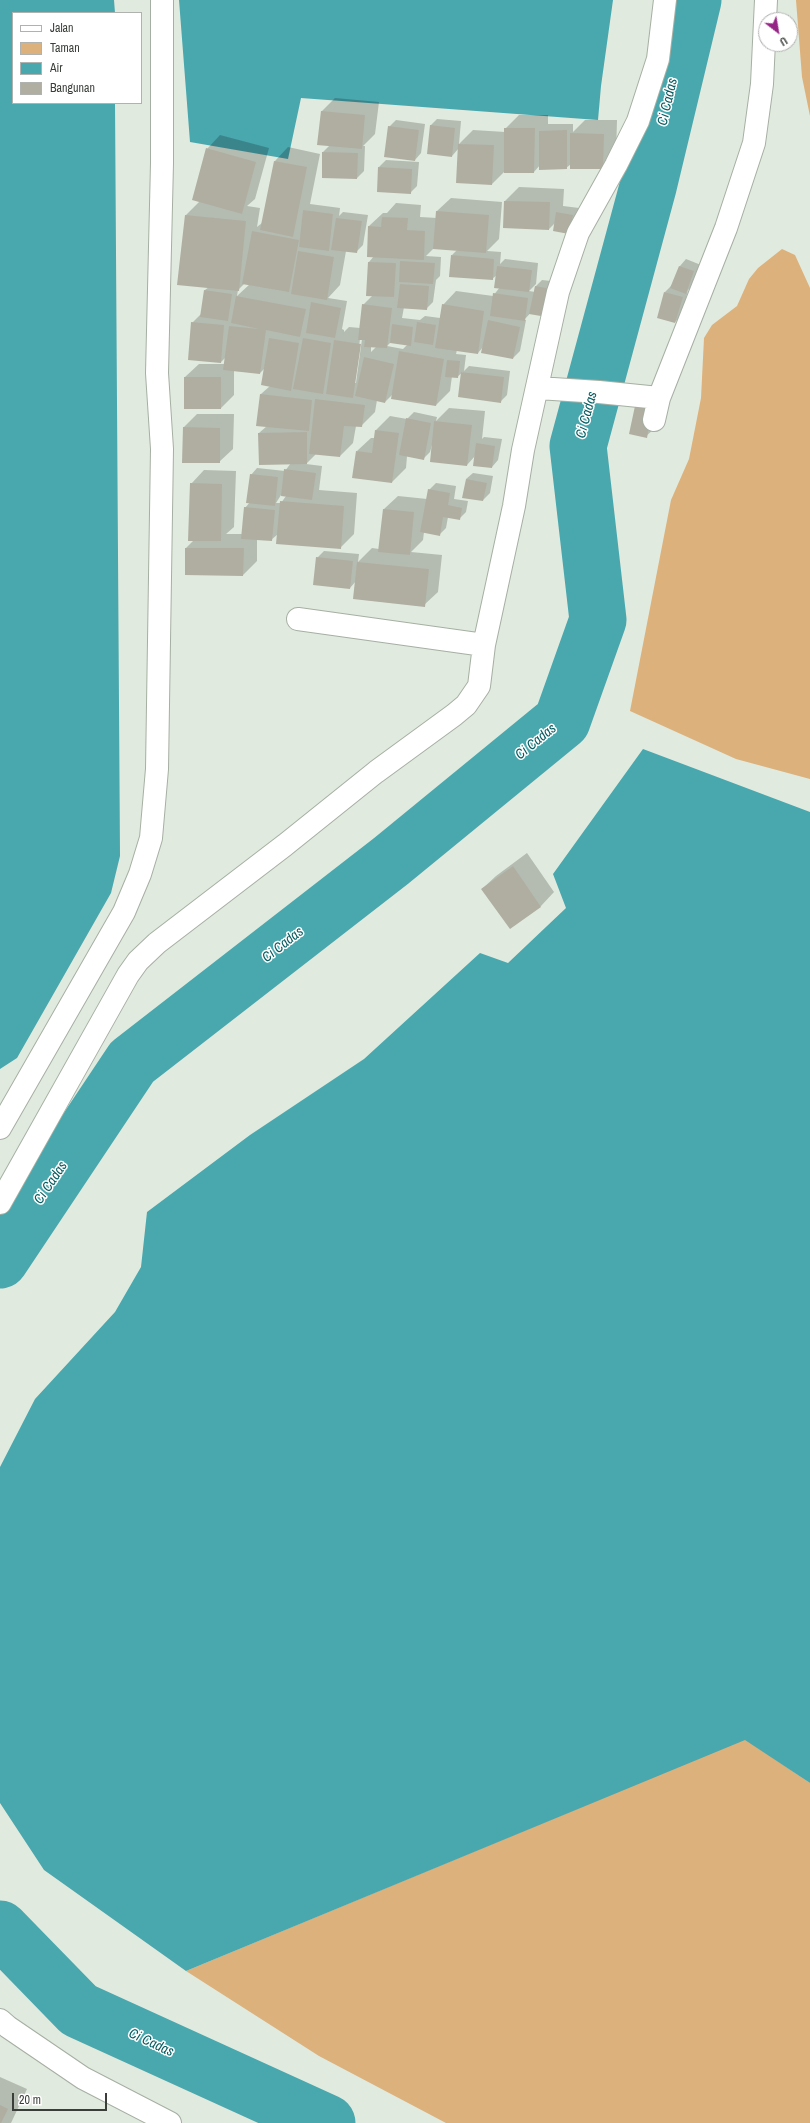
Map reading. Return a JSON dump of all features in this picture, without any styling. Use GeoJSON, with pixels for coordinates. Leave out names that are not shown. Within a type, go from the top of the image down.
{"type":"FeatureCollection","features":[{"type":"Feature","properties":{"kind":"street"},"geometry":{"type":"LineString","coordinates":[[0,1128],[124,912],[140,874],[151,838],[157,769],[162,449],[157,373],[162,163],[162,0]]}},
{"type":"Feature","properties":{"kind":"street"},"geometry":{"type":"LineString","coordinates":[[0,1203],[128,975],[138,961],[157,943],[285,845],[376,772],[466,705],[479,686],[484,645],[514,506],[523,450],[538,388],[558,292],[578,233],[638,122],[658,59],[665,0]]}},
{"type":"Feature","properties":{"kind":"street"},"geometry":{"type":"LineString","coordinates":[[654,420],[659,398],[726,228],[754,143],[762,84],[766,0]]}},
{"type":"Feature","properties":{"kind":"street"},"geometry":{"type":"LineString","coordinates":[[538,388],[659,398]]}},
{"type":"Feature","properties":{"kind":"street"},"geometry":{"type":"LineString","coordinates":[[298,619],[484,645]]}},
{"type":"Feature","properties":{"kind":"street"},"geometry":{"type":"LineString","coordinates":[[0,2020],[83,2078],[170,2123]]}},
{"type":"Feature","properties":{"kind":"green space"},"geometry":{"type":"Polygon","coordinates":[[[796,0],[810,0],[810,116],[802,77],[796,0]]]}},
{"type":"Feature","properties":{"kind":"green space"},"geometry":{"type":"Polygon","coordinates":[[[782,249],[795,255],[810,288],[810,779],[736,759],[630,711],[671,500],[689,459],[701,398],[704,338],[712,325],[737,306],[749,279],[758,268],[782,249]]]}},
{"type":"Feature","properties":{"kind":"green space"},"geometry":{"type":"Polygon","coordinates":[[[745,1739],[810,1783],[810,2123],[446,2123],[319,2056],[186,1971],[745,1739]]]}},
{"type":"Feature","properties":{"kind":"water"},"geometry":{"type":"Polygon","coordinates":[[[0,0],[114,0],[115,12],[12,12],[12,104],[115,104],[120,856],[111,893],[17,1058],[0,1069],[0,0]]]}},
{"type":"Feature","properties":{"kind":"water"},"geometry":{"type":"Polygon","coordinates":[[[179,0],[613,0],[601,86],[598,120],[301,98],[288,159],[190,142],[179,0]]]}},
{"type":"Feature","properties":{"kind":"water"},"geometry":{"type":"Polygon","coordinates":[[[643,749],[810,812],[810,1783],[745,1740],[186,1971],[44,1870],[0,1803],[0,1467],[35,1399],[115,1312],[141,1267],[147,1212],[250,1135],[364,1059],[480,953],[508,963],[566,908],[553,874],[643,749]]]}},
{"type":"Feature","properties":{"kind":"building"},"geometry":{"type":"Polygon","coordinates":[[[321,111],[365,115],[362,149],[317,145],[321,111]]]}},
{"type":"Feature","properties":{"kind":"building"},"geometry":{"type":"Polygon","coordinates":[[[430,125],[455,128],[452,157],[427,154],[430,125]]]}},
{"type":"Feature","properties":{"kind":"building"},"geometry":{"type":"Polygon","coordinates":[[[388,126],[419,130],[415,161],[384,157],[388,126]]]}},
{"type":"Feature","properties":{"kind":"building"},"geometry":{"type":"Polygon","coordinates":[[[504,128],[535,128],[534,173],[504,173],[504,128]]]}},
{"type":"Feature","properties":{"kind":"building"},"geometry":{"type":"Polygon","coordinates":[[[567,130],[567,169],[539,170],[539,131],[567,130]]]}},
{"type":"Feature","properties":{"kind":"building"},"geometry":{"type":"Polygon","coordinates":[[[570,133],[604,134],[603,169],[570,169],[570,133]]]}},
{"type":"Feature","properties":{"kind":"building"},"geometry":{"type":"Polygon","coordinates":[[[458,144],[494,145],[492,185],[456,183],[458,144]]]}},
{"type":"Feature","properties":{"kind":"building"},"geometry":{"type":"Polygon","coordinates":[[[206,148],[256,162],[242,214],[192,200],[206,148]]]}},
{"type":"Feature","properties":{"kind":"building"},"geometry":{"type":"Polygon","coordinates":[[[322,152],[358,153],[357,179],[322,178],[322,152]]]}},
{"type":"Feature","properties":{"kind":"building"},"geometry":{"type":"Polygon","coordinates":[[[274,161],[307,167],[293,237],[260,230],[274,161]]]}},
{"type":"Feature","properties":{"kind":"building"},"geometry":{"type":"Polygon","coordinates":[[[378,167],[412,169],[411,194],[377,192],[378,167]]]}},
{"type":"Feature","properties":{"kind":"building"},"geometry":{"type":"Polygon","coordinates":[[[504,201],[550,202],[549,230],[503,228],[504,201]]]}},
{"type":"Feature","properties":{"kind":"building"},"geometry":{"type":"Polygon","coordinates":[[[303,210],[333,214],[329,251],[299,247],[303,210]]]}},
{"type":"Feature","properties":{"kind":"building"},"geometry":{"type":"Polygon","coordinates":[[[436,211],[489,215],[486,253],[433,249],[436,211]]]}},
{"type":"Feature","properties":{"kind":"building"},"geometry":{"type":"Polygon","coordinates":[[[556,212],[573,215],[569,234],[553,231],[556,212]]]}},
{"type":"Feature","properties":{"kind":"building"},"geometry":{"type":"Polygon","coordinates":[[[185,215],[246,221],[239,291],[177,285],[185,215]]]}},
{"type":"Feature","properties":{"kind":"building"},"geometry":{"type":"Polygon","coordinates":[[[382,217],[408,218],[407,230],[425,231],[424,260],[367,257],[368,226],[381,227],[382,217]]]}},
{"type":"Feature","properties":{"kind":"building"},"geometry":{"type":"Polygon","coordinates":[[[336,218],[362,221],[357,253],[331,250],[336,218]]]}},
{"type":"Feature","properties":{"kind":"building"},"geometry":{"type":"Polygon","coordinates":[[[252,231],[299,240],[289,292],[242,284],[252,231]]]}},
{"type":"Feature","properties":{"kind":"building"},"geometry":{"type":"Polygon","coordinates":[[[298,251],[334,257],[327,300],[291,294],[298,251]]]}},
{"type":"Feature","properties":{"kind":"building"},"geometry":{"type":"Polygon","coordinates":[[[451,255],[494,259],[493,280],[449,277],[451,255]]]}},
{"type":"Feature","properties":{"kind":"building"},"geometry":{"type":"Polygon","coordinates":[[[400,261],[435,263],[433,284],[399,282],[400,261]]]}},
{"type":"Feature","properties":{"kind":"building"},"geometry":{"type":"Polygon","coordinates":[[[368,262],[396,263],[394,297],[366,296],[368,262]]]}},
{"type":"Feature","properties":{"kind":"building"},"geometry":{"type":"Polygon","coordinates":[[[497,266],[532,270],[529,292],[494,288],[497,266]]]}},
{"type":"Feature","properties":{"kind":"building"},"geometry":{"type":"Polygon","coordinates":[[[679,266],[694,271],[686,294],[670,288],[679,266]]]}},
{"type":"Feature","properties":{"kind":"building"},"geometry":{"type":"Polygon","coordinates":[[[400,284],[429,286],[427,310],[397,308],[400,284]]]}},
{"type":"Feature","properties":{"kind":"building"},"geometry":{"type":"Polygon","coordinates":[[[535,286],[552,289],[547,317],[529,314],[535,286]]]}},
{"type":"Feature","properties":{"kind":"building"},"geometry":{"type":"Polygon","coordinates":[[[204,290],[232,294],[228,321],[200,317],[204,290]]]}},
{"type":"Feature","properties":{"kind":"building"},"geometry":{"type":"Polygon","coordinates":[[[664,292],[683,297],[675,323],[657,318],[664,292]]]}},
{"type":"Feature","properties":{"kind":"building"},"geometry":{"type":"Polygon","coordinates":[[[493,293],[528,298],[525,321],[490,316],[493,293]]]}},
{"type":"Feature","properties":{"kind":"building"},"geometry":{"type":"Polygon","coordinates":[[[236,296],[306,309],[300,337],[266,330],[260,374],[223,370],[229,326],[259,329],[231,323],[236,296]]]}},
{"type":"Feature","properties":{"kind":"building"},"geometry":{"type":"Polygon","coordinates":[[[311,302],[341,308],[335,338],[306,333],[311,302]]]}},
{"type":"Feature","properties":{"kind":"building"},"geometry":{"type":"Polygon","coordinates":[[[362,304],[392,308],[387,348],[364,347],[365,340],[358,340],[362,304]]]}},
{"type":"Feature","properties":{"kind":"building"},"geometry":{"type":"Polygon","coordinates":[[[442,304],[484,311],[478,354],[435,348],[442,304]]]}},
{"type":"Feature","properties":{"kind":"building"},"geometry":{"type":"Polygon","coordinates":[[[488,320],[520,327],[513,359],[481,353],[488,320]]]}},
{"type":"Feature","properties":{"kind":"building"},"geometry":{"type":"Polygon","coordinates":[[[191,322],[224,325],[221,363],[188,360],[191,322]]]}},
{"type":"Feature","properties":{"kind":"building"},"geometry":{"type":"Polygon","coordinates":[[[417,322],[436,325],[433,345],[414,342],[417,322]]]}},
{"type":"Feature","properties":{"kind":"building"},"geometry":{"type":"Polygon","coordinates":[[[392,324],[413,327],[411,346],[390,343],[392,324]]]}},
{"type":"Feature","properties":{"kind":"building"},"geometry":{"type":"Polygon","coordinates":[[[269,338],[299,343],[291,391],[261,385],[269,338]]]}},
{"type":"Feature","properties":{"kind":"building"},"geometry":{"type":"Polygon","coordinates":[[[303,338],[331,343],[323,394],[293,389],[303,338]]]}},
{"type":"Feature","properties":{"kind":"building"},"geometry":{"type":"Polygon","coordinates":[[[334,340],[361,344],[353,398],[326,394],[334,340]]]}},
{"type":"Feature","properties":{"kind":"building"},"geometry":{"type":"Polygon","coordinates":[[[399,351],[444,359],[436,406],[391,399],[399,351]]]}},
{"type":"Feature","properties":{"kind":"building"},"geometry":{"type":"Polygon","coordinates":[[[364,357],[394,364],[385,403],[355,396],[364,357]]]}},
{"type":"Feature","properties":{"kind":"building"},"geometry":{"type":"Polygon","coordinates":[[[447,360],[460,361],[458,378],[445,377],[447,360]]]}},
{"type":"Feature","properties":{"kind":"building"},"geometry":{"type":"Polygon","coordinates":[[[461,372],[504,377],[501,403],[458,397],[461,372]]]}},
{"type":"Feature","properties":{"kind":"building"},"geometry":{"type":"Polygon","coordinates":[[[184,377],[221,377],[221,409],[184,409],[184,377]]]}},
{"type":"Feature","properties":{"kind":"building"},"geometry":{"type":"Polygon","coordinates":[[[260,394],[312,400],[309,431],[256,426],[260,394]]]}},
{"type":"Feature","properties":{"kind":"building"},"geometry":{"type":"Polygon","coordinates":[[[315,399],[365,405],[362,427],[344,426],[340,457],[309,454],[315,399]]]}},
{"type":"Feature","properties":{"kind":"building"},"geometry":{"type":"Polygon","coordinates":[[[635,406],[652,409],[647,438],[629,434],[635,406]]]}},
{"type":"Feature","properties":{"kind":"building"},"geometry":{"type":"Polygon","coordinates":[[[406,418],[431,423],[424,460],[399,455],[406,418]]]}},
{"type":"Feature","properties":{"kind":"building"},"geometry":{"type":"Polygon","coordinates":[[[434,421],[472,425],[467,466],[430,462],[434,421]]]}},
{"type":"Feature","properties":{"kind":"building"},"geometry":{"type":"Polygon","coordinates":[[[183,427],[220,428],[220,463],[182,463],[183,427]]]}},
{"type":"Feature","properties":{"kind":"building"},"geometry":{"type":"Polygon","coordinates":[[[375,430],[399,433],[392,483],[352,478],[356,451],[372,453],[375,430]]]}},
{"type":"Feature","properties":{"kind":"building"},"geometry":{"type":"Polygon","coordinates":[[[307,432],[307,464],[259,465],[258,433],[307,432]]]}},
{"type":"Feature","properties":{"kind":"building"},"geometry":{"type":"Polygon","coordinates":[[[476,443],[495,446],[492,468],[473,466],[476,443]]]}},
{"type":"Feature","properties":{"kind":"building"},"geometry":{"type":"Polygon","coordinates":[[[284,469],[316,473],[312,500],[281,496],[284,469]]]}},
{"type":"Feature","properties":{"kind":"building"},"geometry":{"type":"Polygon","coordinates":[[[250,474],[278,477],[275,506],[246,503],[250,474]]]}},
{"type":"Feature","properties":{"kind":"building"},"geometry":{"type":"Polygon","coordinates":[[[466,479],[487,483],[483,501],[462,498],[466,479]]]}},
{"type":"Feature","properties":{"kind":"building"},"geometry":{"type":"Polygon","coordinates":[[[190,483],[222,484],[221,541],[188,541],[190,483]]]}},
{"type":"Feature","properties":{"kind":"building"},"geometry":{"type":"Polygon","coordinates":[[[428,489],[450,493],[448,505],[462,508],[460,520],[443,517],[440,536],[420,532],[428,489]]]}},
{"type":"Feature","properties":{"kind":"building"},"geometry":{"type":"Polygon","coordinates":[[[280,501],[344,506],[341,549],[276,544],[280,501]]]}},
{"type":"Feature","properties":{"kind":"building"},"geometry":{"type":"Polygon","coordinates":[[[244,507],[275,510],[272,541],[241,539],[244,507]]]}},
{"type":"Feature","properties":{"kind":"building"},"geometry":{"type":"Polygon","coordinates":[[[383,509],[414,512],[410,555],[378,552],[383,509]]]}},
{"type":"Feature","properties":{"kind":"building"},"geometry":{"type":"Polygon","coordinates":[[[185,548],[244,548],[243,576],[185,575],[185,548]]]}},
{"type":"Feature","properties":{"kind":"building"},"geometry":{"type":"Polygon","coordinates":[[[316,557],[353,561],[350,589],[313,585],[316,557]]]}},
{"type":"Feature","properties":{"kind":"building"},"geometry":{"type":"Polygon","coordinates":[[[357,562],[429,569],[425,607],[353,599],[357,562]]]}},
{"type":"Feature","properties":{"kind":"building"},"geometry":{"type":"Polygon","coordinates":[[[513,866],[541,907],[510,929],[481,889],[513,866]]]}},
{"type":"Feature","properties":{"kind":"building"},"geometry":{"type":"Polygon","coordinates":[[[0,2105],[8,2109],[1,2123],[0,2123],[0,2105]]]}},
{"type":"Feature","properties":{"kind":"waterway","name":"Ci Cadas"},"geometry":{"type":"LineString","coordinates":[[0,1260],[132,1062],[391,861],[562,721],[598,620],[578,446],[648,187],[693,0]]}},
{"type":"Feature","properties":{"kind":"waterway","name":"Ci Cadas"},"geometry":{"type":"LineString","coordinates":[[0,1929],[79,2010],[327,2123]]}}]}
